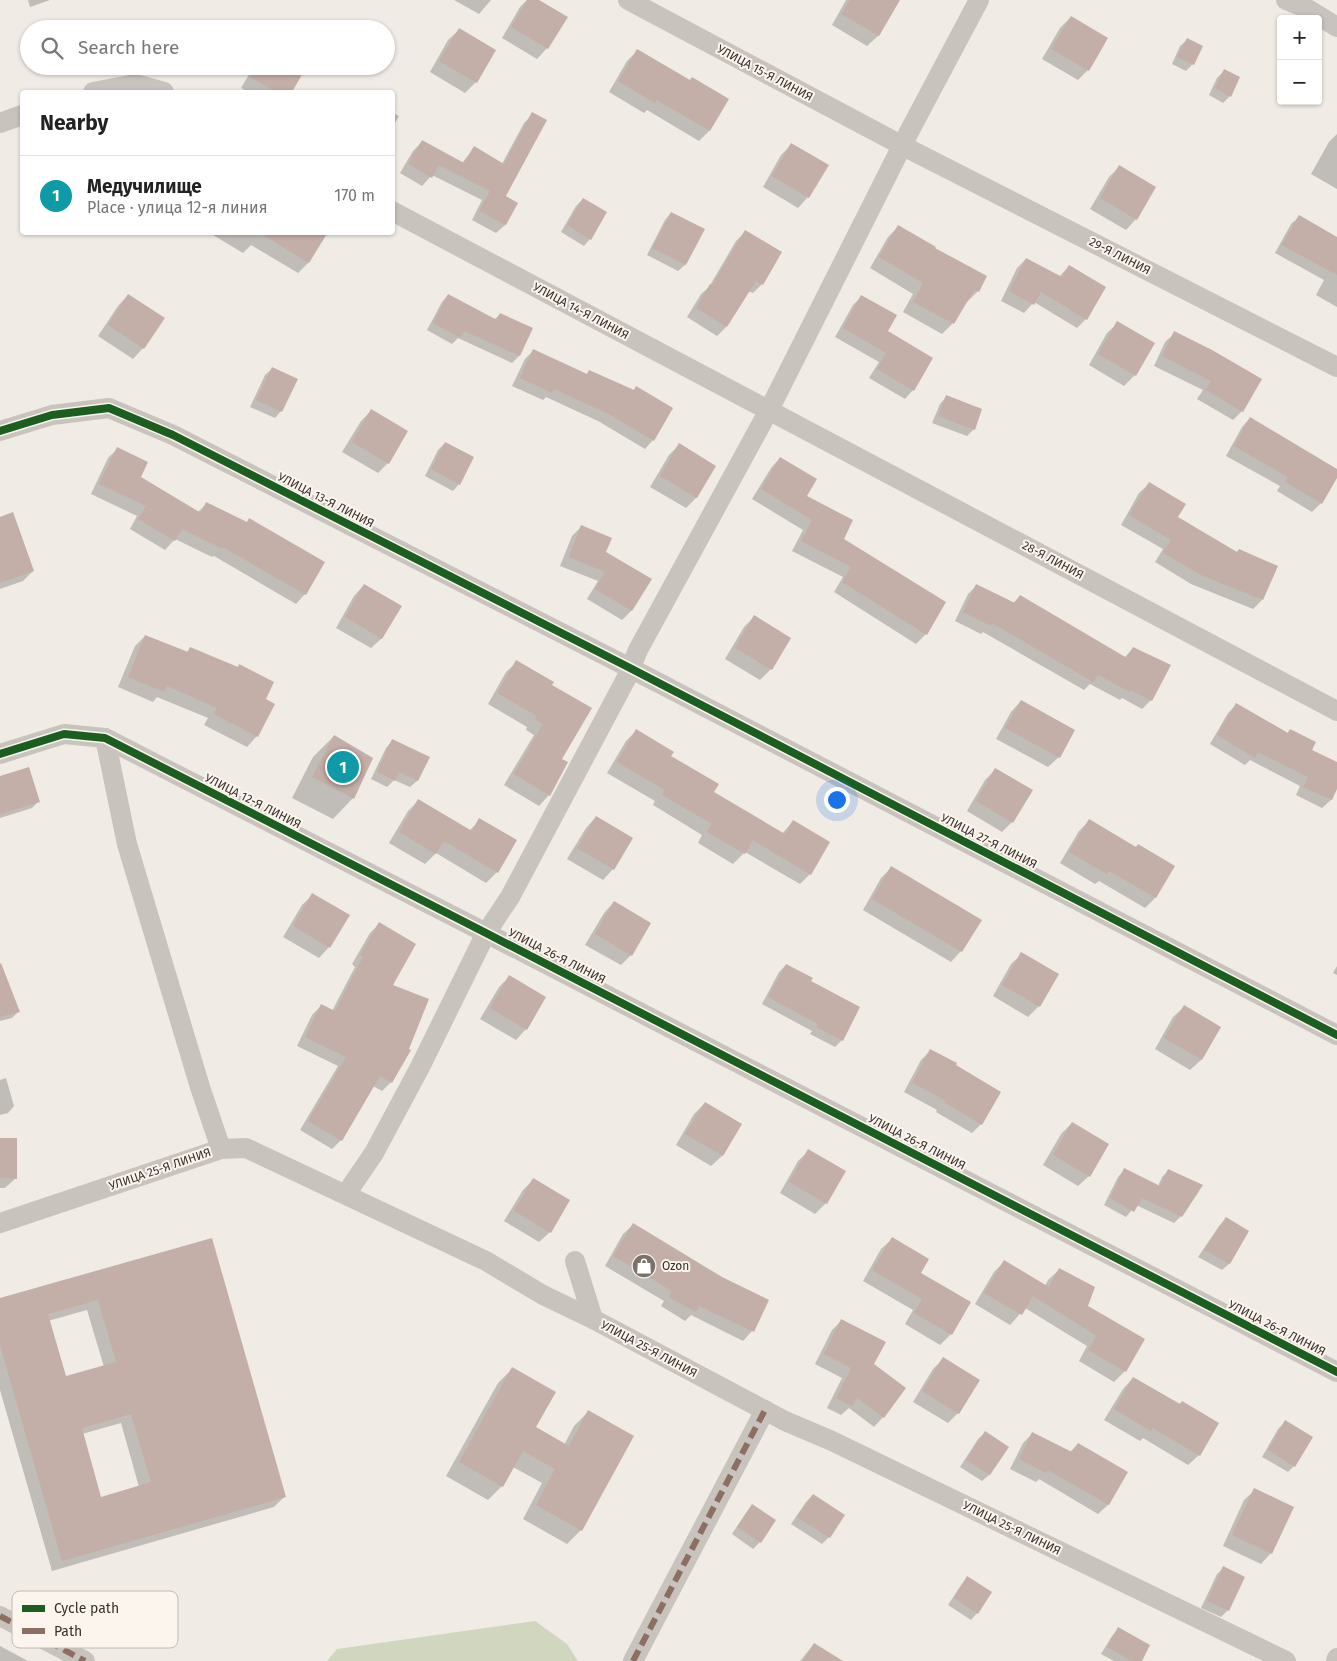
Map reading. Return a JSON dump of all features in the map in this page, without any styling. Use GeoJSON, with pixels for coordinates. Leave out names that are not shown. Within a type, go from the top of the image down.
{"type":"FeatureCollection","features":[{"type":"Feature","properties":{"kind":"street","name":"УЛИЦА 15-Я ЛИНИЯ"},"geometry":{"type":"LineString","coordinates":[[628,0],[902,146]]}},
{"type":"Feature","properties":{"kind":"street"},"geometry":{"type":"LineString","coordinates":[[346,1194],[374,1153],[420,1067],[486,933],[510,897],[638,650],[770,410],[902,146],[979,0]]}},
{"type":"Feature","properties":{"kind":"street"},"geometry":{"type":"LineString","coordinates":[[1286,0],[1306,8],[1337,27]]}},
{"type":"Feature","properties":{"kind":"street"},"geometry":{"type":"LineString","coordinates":[[104,90],[136,84],[157,90]]}},
{"type":"Feature","properties":{"kind":"street"},"geometry":{"type":"LineString","coordinates":[[0,123],[20,116]]}},
{"type":"Feature","properties":{"kind":"street","name":"29-Я ЛИНИЯ"},"geometry":{"type":"LineString","coordinates":[[902,146],[1337,367]]}},
{"type":"Feature","properties":{"kind":"street","name":"УЛИЦА 14-Я ЛИНИЯ"},"geometry":{"type":"LineString","coordinates":[[395,214],[770,410]]}},
{"type":"Feature","properties":{"kind":"street","name":"УЛИЦА 13-Я ЛИНИЯ"},"geometry":{"type":"LineString","coordinates":[[0,431],[52,415],[109,408],[173,435],[630,668]]}},
{"type":"Feature","properties":{"kind":"street","name":"28-Я ЛИНИЯ"},"geometry":{"type":"LineString","coordinates":[[770,410],[1337,711]]}},
{"type":"Feature","properties":{"kind":"street","name":"УЛИЦА 27-Я ЛИНИЯ"},"geometry":{"type":"LineString","coordinates":[[630,668],[1337,1035]]}},
{"type":"Feature","properties":{"kind":"street","name":"УЛИЦА 12-Я ЛИНИЯ"},"geometry":{"type":"LineString","coordinates":[[0,754],[64,734],[105,738],[486,933]]}},
{"type":"Feature","properties":{"kind":"street"},"geometry":{"type":"LineString","coordinates":[[105,738],[127,844],[194,1069],[221,1149]]}},
{"type":"Feature","properties":{"kind":"street","name":"УЛИЦА 26-Я ЛИНИЯ"},"geometry":{"type":"LineString","coordinates":[[486,933],[1337,1372]]}},
{"type":"Feature","properties":{"kind":"street","name":"УЛИЦА 25-Я ЛИНИЯ"},"geometry":{"type":"LineString","coordinates":[[0,1222],[221,1149],[246,1148],[486,1261],[543,1295],[593,1319],[786,1421],[832,1441],[1286,1661]]}},
{"type":"Feature","properties":{"kind":"street"},"geometry":{"type":"LineString","coordinates":[[575,1261],[593,1319]]}},
{"type":"Feature","properties":{"kind":"street"},"geometry":{"type":"LineString","coordinates":[[632,1661],[765,1410]]}},
{"type":"Feature","properties":{"kind":"street"},"geometry":{"type":"LineString","coordinates":[[0,1616],[12,1622]]}},
{"type":"Feature","properties":{"kind":"street"},"geometry":{"type":"LineString","coordinates":[[60,1648],[85,1661]]}},
{"type":"Feature","properties":{"kind":"green space"},"geometry":{"type":"Polygon","coordinates":[[[535,1621],[567,1644],[578,1661],[327,1661],[337,1649],[535,1621]]]}},
{"type":"Feature","properties":{"kind":"building"},"geometry":{"type":"Polygon","coordinates":[[[527,0],[539,0],[568,17],[548,49],[511,27],[527,0]]]}},
{"type":"Feature","properties":{"kind":"building"},"geometry":{"type":"Polygon","coordinates":[[[850,0],[900,0],[879,36],[841,14],[850,0]]]}},
{"type":"Feature","properties":{"kind":"building"},"geometry":{"type":"Polygon","coordinates":[[[1071,16],[1108,38],[1089,71],[1051,49],[1071,16]]]}},
{"type":"Feature","properties":{"kind":"building"},"geometry":{"type":"Polygon","coordinates":[[[459,28],[496,50],[477,83],[439,61],[459,28]]]}},
{"type":"Feature","properties":{"kind":"building"},"geometry":{"type":"Polygon","coordinates":[[[1187,38],[1203,46],[1194,65],[1177,57],[1187,38]]]}},
{"type":"Feature","properties":{"kind":"building"},"geometry":{"type":"Polygon","coordinates":[[[637,49],[690,80],[692,77],[729,99],[710,131],[657,100],[655,103],[618,81],[637,49]]]}},
{"type":"Feature","properties":{"kind":"building"},"geometry":{"type":"Polygon","coordinates":[[[1224,69],[1240,77],[1231,97],[1215,88],[1224,69]]]}},
{"type":"Feature","properties":{"kind":"building"},"geometry":{"type":"Polygon","coordinates":[[[251,75],[302,75],[293,90],[273,90],[250,77],[251,75]]]}},
{"type":"Feature","properties":{"kind":"building"},"geometry":{"type":"Polygon","coordinates":[[[532,112],[547,120],[506,196],[518,203],[506,225],[479,211],[490,191],[439,165],[432,178],[408,164],[422,140],[464,163],[474,146],[504,164],[532,112]]]}},
{"type":"Feature","properties":{"kind":"building"},"geometry":{"type":"Polygon","coordinates":[[[791,143],[829,165],[809,198],[772,176],[791,143]]]}},
{"type":"Feature","properties":{"kind":"building"},"geometry":{"type":"Polygon","coordinates":[[[1119,165],[1156,187],[1137,220],[1100,198],[1119,165]]]}},
{"type":"Feature","properties":{"kind":"building"},"geometry":{"type":"Polygon","coordinates":[[[583,198],[607,212],[591,240],[567,225],[583,198]]]}},
{"type":"Feature","properties":{"kind":"building"},"geometry":{"type":"Polygon","coordinates":[[[671,212],[705,229],[686,265],[652,248],[671,212]]]}},
{"type":"Feature","properties":{"kind":"building"},"geometry":{"type":"Polygon","coordinates":[[[1299,215],[1337,237],[1337,275],[1282,245],[1299,215]]]}},
{"type":"Feature","properties":{"kind":"building"},"geometry":{"type":"Polygon","coordinates":[[[898,225],[935,248],[987,276],[979,292],[974,290],[954,324],[913,302],[923,283],[879,257],[898,225]]]}},
{"type":"Feature","properties":{"kind":"building"},"geometry":{"type":"Polygon","coordinates":[[[745,230],[782,252],[763,285],[756,281],[727,327],[696,308],[745,230]]]}},
{"type":"Feature","properties":{"kind":"building"},"geometry":{"type":"Polygon","coordinates":[[[263,235],[326,235],[309,263],[263,235]]]}},
{"type":"Feature","properties":{"kind":"building"},"geometry":{"type":"Polygon","coordinates":[[[1026,258],[1062,277],[1069,265],[1106,287],[1087,320],[1041,292],[1034,305],[1009,291],[1026,258]]]}},
{"type":"Feature","properties":{"kind":"building"},"geometry":{"type":"Polygon","coordinates":[[[128,294],[165,318],[144,349],[108,325],[128,294]]]}},
{"type":"Feature","properties":{"kind":"building"},"geometry":{"type":"Polygon","coordinates":[[[448,294],[497,320],[500,313],[533,328],[520,356],[464,331],[460,338],[433,323],[448,294]]]}},
{"type":"Feature","properties":{"kind":"building"},"geometry":{"type":"Polygon","coordinates":[[[861,295],[897,315],[888,331],[933,358],[914,391],[877,369],[886,353],[843,328],[861,295]]]}},
{"type":"Feature","properties":{"kind":"building"},"geometry":{"type":"Polygon","coordinates":[[[1117,321],[1155,343],[1136,376],[1098,354],[1117,321]]]}},
{"type":"Feature","properties":{"kind":"building"},"geometry":{"type":"Polygon","coordinates":[[[1174,331],[1212,350],[1262,379],[1243,412],[1206,390],[1211,381],[1162,356],[1174,331]]]}},
{"type":"Feature","properties":{"kind":"building"},"geometry":{"type":"Polygon","coordinates":[[[533,349],[587,374],[589,370],[634,390],[636,386],[673,408],[654,441],[607,413],[554,389],[552,393],[520,378],[533,349]]]}},
{"type":"Feature","properties":{"kind":"building"},"geometry":{"type":"Polygon","coordinates":[[[272,367],[298,379],[282,412],[256,400],[272,367]]]}},
{"type":"Feature","properties":{"kind":"building"},"geometry":{"type":"Polygon","coordinates":[[[946,395],[982,409],[975,430],[938,416],[946,395]]]}},
{"type":"Feature","properties":{"kind":"building"},"geometry":{"type":"Polygon","coordinates":[[[371,409],[408,431],[389,464],[352,442],[371,409]]]}},
{"type":"Feature","properties":{"kind":"building"},"geometry":{"type":"Polygon","coordinates":[[[1250,417],[1337,469],[1337,478],[1322,504],[1285,482],[1288,477],[1234,446],[1250,417]]]}},
{"type":"Feature","properties":{"kind":"building"},"geometry":{"type":"Polygon","coordinates":[[[445,442],[474,457],[460,485],[431,469],[445,442]]]}},
{"type":"Feature","properties":{"kind":"building"},"geometry":{"type":"Polygon","coordinates":[[[679,443],[716,466],[697,498],[660,476],[679,443]]]}},
{"type":"Feature","properties":{"kind":"building"},"geometry":{"type":"Polygon","coordinates":[[[117,447],[148,462],[141,477],[201,513],[206,502],[247,522],[249,518],[325,562],[306,595],[223,547],[223,549],[182,529],[175,541],[138,519],[146,506],[99,484],[117,447]]]}},
{"type":"Feature","properties":{"kind":"building"},"geometry":{"type":"Polygon","coordinates":[[[780,457],[817,479],[807,496],[853,520],[844,539],[946,602],[927,635],[842,582],[851,567],[801,541],[812,520],[761,489],[780,457]]]}},
{"type":"Feature","properties":{"kind":"building"},"geometry":{"type":"Polygon","coordinates":[[[1149,482],[1186,504],[1178,517],[1237,552],[1239,549],[1278,566],[1263,600],[1201,575],[1163,553],[1171,540],[1129,515],[1149,482]]]}},
{"type":"Feature","properties":{"kind":"building"},"geometry":{"type":"Polygon","coordinates":[[[13,512],[34,571],[0,583],[0,517],[13,512]]]}},
{"type":"Feature","properties":{"kind":"building"},"geometry":{"type":"Polygon","coordinates":[[[581,525],[612,538],[606,552],[652,579],[632,611],[595,589],[605,572],[569,557],[581,525]]]}},
{"type":"Feature","properties":{"kind":"building"},"geometry":{"type":"Polygon","coordinates":[[[364,584],[402,606],[382,639],[345,617],[364,584]]]}},
{"type":"Feature","properties":{"kind":"building"},"geometry":{"type":"Polygon","coordinates":[[[976,584],[1015,603],[1020,595],[1127,658],[1133,647],[1171,665],[1152,701],[1098,675],[1093,682],[992,623],[991,626],[963,612],[976,584]]]}},
{"type":"Feature","properties":{"kind":"building"},"geometry":{"type":"Polygon","coordinates":[[[754,615],[791,638],[772,670],[735,648],[754,615]]]}},
{"type":"Feature","properties":{"kind":"building"},"geometry":{"type":"Polygon","coordinates":[[[145,635],[188,652],[190,647],[238,667],[239,664],[274,682],[266,699],[275,704],[258,737],[214,714],[217,708],[167,686],[164,692],[128,677],[145,635]]]}},
{"type":"Feature","properties":{"kind":"building"},"geometry":{"type":"Polygon","coordinates":[[[516,660],[554,682],[552,685],[592,708],[562,759],[568,762],[550,796],[514,774],[543,724],[535,719],[537,716],[497,693],[516,660]]]}},
{"type":"Feature","properties":{"kind":"building"},"geometry":{"type":"Polygon","coordinates":[[[1021,700],[1075,730],[1060,758],[1005,728],[1021,700]]]}},
{"type":"Feature","properties":{"kind":"building"},"geometry":{"type":"Polygon","coordinates":[[[1236,703],[1288,733],[1290,729],[1316,742],[1312,750],[1337,762],[1337,789],[1332,800],[1303,787],[1308,777],[1258,752],[1255,758],[1217,735],[1236,703]]]}},
{"type":"Feature","properties":{"kind":"building"},"geometry":{"type":"Polygon","coordinates":[[[636,729],[674,752],[671,756],[719,784],[714,792],[785,834],[793,820],[830,842],[811,875],[753,840],[745,854],[707,832],[712,824],[662,795],[665,790],[617,762],[636,729]]]}},
{"type":"Feature","properties":{"kind":"building"},"geometry":{"type":"Polygon","coordinates":[[[334,735],[373,758],[354,799],[312,777],[334,735]]]}},
{"type":"Feature","properties":{"kind":"building"},"geometry":{"type":"Polygon","coordinates":[[[392,739],[430,757],[418,781],[399,772],[395,781],[377,772],[392,739]]]}},
{"type":"Feature","properties":{"kind":"building"},"geometry":{"type":"Polygon","coordinates":[[[29,767],[40,802],[0,814],[0,776],[29,767]]]}},
{"type":"Feature","properties":{"kind":"building"},"geometry":{"type":"Polygon","coordinates":[[[995,768],[1033,790],[1013,823],[976,801],[995,768]]]}},
{"type":"Feature","properties":{"kind":"building"},"geometry":{"type":"Polygon","coordinates":[[[418,799],[472,831],[479,818],[517,840],[498,873],[444,841],[436,854],[399,832],[418,799]]]}},
{"type":"Feature","properties":{"kind":"building"},"geometry":{"type":"Polygon","coordinates":[[[596,816],[633,838],[614,870],[577,848],[596,816]]]}},
{"type":"Feature","properties":{"kind":"building"},"geometry":{"type":"Polygon","coordinates":[[[1089,819],[1136,847],[1138,844],[1175,866],[1156,898],[1109,871],[1107,874],[1069,852],[1089,819]]]}},
{"type":"Feature","properties":{"kind":"building"},"geometry":{"type":"Polygon","coordinates":[[[891,866],[982,920],[962,952],[872,899],[891,866]]]}},
{"type":"Feature","properties":{"kind":"building"},"geometry":{"type":"Polygon","coordinates":[[[312,893],[350,915],[330,948],[293,926],[312,893]]]}},
{"type":"Feature","properties":{"kind":"building"},"geometry":{"type":"Polygon","coordinates":[[[614,901],[651,923],[632,956],[595,934],[614,901]]]}},
{"type":"Feature","properties":{"kind":"building"},"geometry":{"type":"Polygon","coordinates":[[[379,922],[416,944],[393,985],[429,999],[409,1049],[411,1050],[392,1083],[380,1076],[342,1141],[308,1121],[346,1057],[305,1037],[321,1004],[335,1011],[363,957],[360,955],[379,922]]]}},
{"type":"Feature","properties":{"kind":"building"},"geometry":{"type":"Polygon","coordinates":[[[1021,952],[1059,974],[1040,1007],[1002,985],[1021,952]]]}},
{"type":"Feature","properties":{"kind":"building"},"geometry":{"type":"Polygon","coordinates":[[[0,964],[20,1012],[0,1017],[0,964]]]}},
{"type":"Feature","properties":{"kind":"building"},"geometry":{"type":"Polygon","coordinates":[[[786,964],[813,978],[811,981],[860,1007],[843,1041],[816,1027],[818,1024],[768,997],[786,964]]]}},
{"type":"Feature","properties":{"kind":"building"},"geometry":{"type":"Polygon","coordinates":[[[509,975],[546,997],[527,1030],[490,1008],[509,975]]]}},
{"type":"Feature","properties":{"kind":"building"},"geometry":{"type":"Polygon","coordinates":[[[1184,1005],[1221,1027],[1202,1060],[1164,1038],[1184,1005]]]}},
{"type":"Feature","properties":{"kind":"building"},"geometry":{"type":"Polygon","coordinates":[[[930,1049],[957,1063],[956,1065],[1001,1092],[982,1125],[944,1102],[945,1100],[912,1083],[930,1049]]]}},
{"type":"Feature","properties":{"kind":"building"},"geometry":{"type":"Polygon","coordinates":[[[705,1102],[742,1124],[723,1156],[685,1134],[705,1102]]]}},
{"type":"Feature","properties":{"kind":"building"},"geometry":{"type":"Polygon","coordinates":[[[1072,1122],[1109,1144],[1090,1177],[1053,1155],[1072,1122]]]}},
{"type":"Feature","properties":{"kind":"building"},"geometry":{"type":"Polygon","coordinates":[[[0,1138],[17,1138],[17,1179],[0,1177],[0,1138]]]}},
{"type":"Feature","properties":{"kind":"building"},"geometry":{"type":"Polygon","coordinates":[[[808,1149],[846,1171],[827,1204],[789,1182],[808,1149]]]}},
{"type":"Feature","properties":{"kind":"building"},"geometry":{"type":"Polygon","coordinates":[[[1124,1168],[1160,1186],[1168,1169],[1203,1185],[1182,1217],[1142,1198],[1134,1212],[1110,1198],[1124,1168]]]}},
{"type":"Feature","properties":{"kind":"building"},"geometry":{"type":"Polygon","coordinates":[[[533,1178],[570,1200],[551,1233],[514,1211],[533,1178]]]}},
{"type":"Feature","properties":{"kind":"building"},"geometry":{"type":"Polygon","coordinates":[[[1226,1217],[1249,1231],[1230,1264],[1204,1250],[1226,1217]]]}},
{"type":"Feature","properties":{"kind":"building"},"geometry":{"type":"Polygon","coordinates":[[[633,1223],[722,1277],[769,1300],[754,1332],[699,1306],[696,1312],[669,1297],[672,1291],[613,1256],[633,1223]]]}},
{"type":"Feature","properties":{"kind":"building"},"geometry":{"type":"Polygon","coordinates":[[[892,1237],[929,1259],[921,1273],[971,1302],[952,1335],[914,1313],[922,1299],[872,1270],[892,1237]]]}},
{"type":"Feature","properties":{"kind":"building"},"geometry":{"type":"Polygon","coordinates":[[[212,1238],[286,1497],[62,1561],[0,1345],[0,1298],[212,1238]],[[98,1300],[48,1314],[66,1376],[116,1362],[98,1300]],[[131,1414],[82,1428],[101,1497],[151,1482],[131,1414]]]}},
{"type":"Feature","properties":{"kind":"building"},"geometry":{"type":"Polygon","coordinates":[[[1004,1260],[1049,1287],[1059,1268],[1095,1287],[1088,1306],[1145,1339],[1126,1372],[1088,1350],[1097,1336],[1033,1296],[1022,1315],[984,1293],[1004,1260]]]}},
{"type":"Feature","properties":{"kind":"building"},"geometry":{"type":"Polygon","coordinates":[[[841,1319],[886,1342],[874,1364],[906,1388],[884,1418],[857,1398],[852,1406],[836,1398],[851,1368],[824,1354],[841,1319]]]}},
{"type":"Feature","properties":{"kind":"building"},"geometry":{"type":"Polygon","coordinates":[[[943,1357],[980,1380],[959,1414],[922,1391],[943,1357]]]}},
{"type":"Feature","properties":{"kind":"building"},"geometry":{"type":"Polygon","coordinates":[[[512,1367],[556,1392],[536,1427],[569,1446],[588,1410],[634,1436],[582,1531],[536,1505],[555,1469],[523,1451],[503,1487],[459,1462],[512,1367]]]}},
{"type":"Feature","properties":{"kind":"building"},"geometry":{"type":"Polygon","coordinates":[[[1133,1377],[1180,1404],[1182,1401],[1219,1423],[1200,1456],[1153,1428],[1151,1431],[1114,1409],[1133,1377]]]}},
{"type":"Feature","properties":{"kind":"building"},"geometry":{"type":"Polygon","coordinates":[[[1285,1420],[1313,1437],[1295,1467],[1268,1450],[1285,1420]]]}},
{"type":"Feature","properties":{"kind":"building"},"geometry":{"type":"Polygon","coordinates":[[[985,1431],[1009,1447],[990,1475],[966,1460],[985,1431]]]}},
{"type":"Feature","properties":{"kind":"building"},"geometry":{"type":"Polygon","coordinates":[[[1032,1432],[1072,1452],[1078,1443],[1128,1472],[1109,1505],[1048,1470],[1046,1473],[1019,1459],[1032,1432]]]}},
{"type":"Feature","properties":{"kind":"building"},"geometry":{"type":"Polygon","coordinates":[[[1254,1488],[1294,1507],[1272,1554],[1232,1535],[1254,1488]]]}},
{"type":"Feature","properties":{"kind":"building"},"geometry":{"type":"Polygon","coordinates":[[[813,1494],[845,1515],[830,1538],[797,1517],[813,1494]]]}},
{"type":"Feature","properties":{"kind":"building"},"geometry":{"type":"Polygon","coordinates":[[[752,1504],[776,1520],[761,1543],[737,1527],[752,1504]]]}},
{"type":"Feature","properties":{"kind":"building"},"geometry":{"type":"Polygon","coordinates":[[[1223,1566],[1245,1577],[1229,1611],[1207,1601],[1223,1566]]]}},
{"type":"Feature","properties":{"kind":"building"},"geometry":{"type":"Polygon","coordinates":[[[967,1576],[992,1592],[978,1614],[954,1598],[967,1576]]]}},
{"type":"Feature","properties":{"kind":"building"},"geometry":{"type":"Polygon","coordinates":[[[1118,1627],[1150,1645],[1142,1661],[1132,1661],[1107,1647],[1118,1627]]]}},
{"type":"Feature","properties":{"kind":"building"},"geometry":{"type":"Polygon","coordinates":[[[814,1643],[843,1661],[803,1661],[814,1643]]]}},
{"type":"Feature","properties":{"kind":"marked path"},"geometry":{"type":"LineString","coordinates":[[633,1661],[765,1410]]}},
{"type":"Feature","properties":{"kind":"marked path"},"geometry":{"type":"LineString","coordinates":[[0,1616],[12,1622]]}},
{"type":"Feature","properties":{"kind":"marked path"},"geometry":{"type":"LineString","coordinates":[[60,1648],[85,1661]]}},
{"type":"Feature","properties":{"kind":"cycle path"},"geometry":{"type":"LineString","coordinates":[[0,431],[52,415],[109,408],[173,435],[630,668],[1337,1035]]}},
{"type":"Feature","properties":{"kind":"cycle path"},"geometry":{"type":"LineString","coordinates":[[0,754],[64,734],[105,738],[1337,1372]]}},
{"type":"Feature","properties":{"kind":"place","name":"Медучилище"},"geometry":{"type":"Point","coordinates":[343,767]}},
{"type":"Feature","properties":{"kind":"place","name":"Ozon"},"geometry":{"type":"Point","coordinates":[644,1266]}}]}
